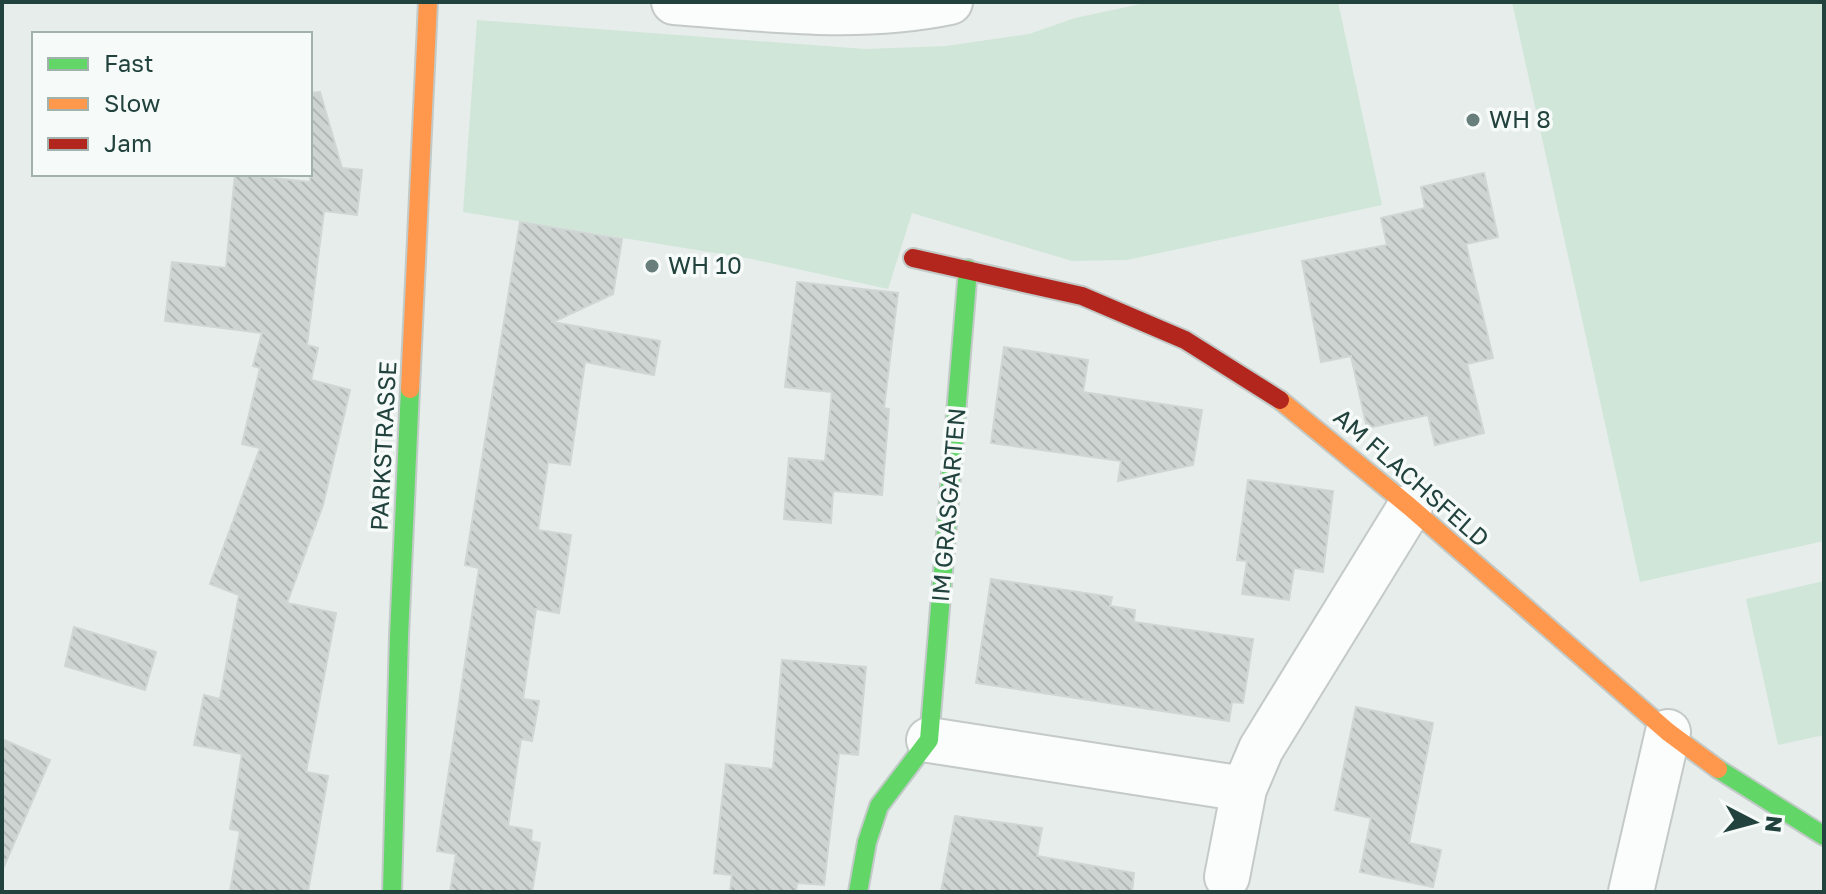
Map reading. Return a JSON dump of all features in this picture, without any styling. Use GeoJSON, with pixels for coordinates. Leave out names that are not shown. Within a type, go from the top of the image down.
{"type":"FeatureCollection","features":[{"type":"Feature","properties":{"kind":"street","name":"PARKSTRASSE"},"geometry":{"type":"LineString","coordinates":[[392,892],[400,621],[428,2]]}},
{"type":"Feature","properties":{"kind":"street"},"geometry":{"type":"LineString","coordinates":[[674,2],[827,14],[923,8],[950,2]]}},
{"type":"Feature","properties":{"kind":"street","name":"AM FLACHSFELD"},"geometry":{"type":"LineString","coordinates":[[913,258],[1082,296],[1185,340],[1291,407],[1668,732],[1739,784],[1824,836]]}},
{"type":"Feature","properties":{"kind":"street","name":"IM GRASGARTEN"},"geometry":{"type":"LineString","coordinates":[[929,740],[968,269]]}},
{"type":"Feature","properties":{"kind":"street"},"geometry":{"type":"LineString","coordinates":[[1227,877],[1244,789],[1261,749],[1410,507]]}},
{"type":"Feature","properties":{"kind":"street"},"geometry":{"type":"LineString","coordinates":[[1631,892],[1668,732]]}},
{"type":"Feature","properties":{"kind":"street"},"geometry":{"type":"LineString","coordinates":[[858,892],[872,821],[884,797],[923,753],[929,740],[1244,789]]}},
{"type":"Feature","properties":{"kind":"green space"},"geometry":{"type":"Polygon","coordinates":[[[1150,2],[1338,2],[1382,205],[1127,260],[1072,261],[912,213],[888,289],[752,259],[463,212],[477,20],[866,49],[946,46],[1029,34],[1075,18],[1150,2]]]}},
{"type":"Feature","properties":{"kind":"green space"},"geometry":{"type":"Polygon","coordinates":[[[1512,2],[1824,2],[1824,541],[1640,582],[1512,2]]]}},
{"type":"Feature","properties":{"kind":"green space"},"geometry":{"type":"Polygon","coordinates":[[[1824,581],[1824,735],[1778,745],[1746,599],[1824,581]]]}},
{"type":"Feature","properties":{"kind":"building"},"geometry":{"type":"Polygon","coordinates":[[[320,92],[342,168],[362,170],[357,215],[324,211],[307,345],[318,348],[311,380],[350,390],[323,505],[287,603],[336,613],[306,772],[328,776],[308,892],[230,892],[240,831],[230,829],[242,754],[194,745],[204,695],[220,699],[239,595],[210,584],[260,448],[242,444],[260,368],[253,366],[262,333],[165,321],[172,262],[226,268],[235,176],[310,182],[312,93],[320,92]]]}},
{"type":"Feature","properties":{"kind":"building"},"geometry":{"type":"Polygon","coordinates":[[[1484,173],[1498,237],[1466,244],[1493,358],[1467,364],[1484,433],[1435,445],[1428,415],[1367,428],[1351,356],[1321,362],[1302,261],[1387,245],[1381,218],[1425,208],[1421,187],[1484,173]]]}},
{"type":"Feature","properties":{"kind":"building"},"geometry":{"type":"Polygon","coordinates":[[[520,222],[622,239],[613,294],[553,322],[660,341],[654,375],[585,362],[570,465],[548,462],[538,530],[571,535],[559,613],[536,609],[523,699],[539,701],[532,741],[521,739],[508,826],[532,830],[531,841],[540,843],[532,892],[450,892],[456,854],[437,851],[479,568],[465,565],[520,222]]]}},
{"type":"Feature","properties":{"kind":"building"},"geometry":{"type":"Polygon","coordinates":[[[797,282],[898,293],[884,408],[889,409],[882,495],[833,491],[831,523],[784,519],[789,458],[825,461],[832,392],[785,387],[797,282]]]}},
{"type":"Feature","properties":{"kind":"building"},"geometry":{"type":"Polygon","coordinates":[[[1004,347],[1088,360],[1083,392],[1202,410],[1193,465],[1118,481],[1121,461],[991,443],[1004,347]]]}},
{"type":"Feature","properties":{"kind":"building"},"geometry":{"type":"Polygon","coordinates":[[[1248,480],[1333,491],[1323,572],[1294,568],[1289,600],[1242,594],[1247,561],[1237,560],[1248,480]]]}},
{"type":"Feature","properties":{"kind":"building"},"geometry":{"type":"Polygon","coordinates":[[[991,579],[1112,597],[1110,606],[1135,610],[1134,622],[1253,639],[1243,703],[1232,702],[1229,721],[976,683],[991,579]]]}},
{"type":"Feature","properties":{"kind":"building"},"geometry":{"type":"Polygon","coordinates":[[[74,627],[156,652],[145,690],[65,666],[74,627]]]}},
{"type":"Feature","properties":{"kind":"building"},"geometry":{"type":"Polygon","coordinates":[[[782,660],[866,667],[858,755],[839,753],[824,885],[797,883],[796,892],[730,892],[732,875],[714,873],[726,764],[773,769],[782,660]]]}},
{"type":"Feature","properties":{"kind":"building"},"geometry":{"type":"Polygon","coordinates":[[[1356,707],[1433,723],[1409,843],[1441,850],[1433,887],[1360,872],[1371,818],[1335,810],[1356,707]]]}},
{"type":"Feature","properties":{"kind":"building"},"geometry":{"type":"Polygon","coordinates":[[[2,739],[50,760],[2,871],[2,739]]]}},
{"type":"Feature","properties":{"kind":"building"},"geometry":{"type":"Polygon","coordinates":[[[955,816],[1042,828],[1037,856],[1134,873],[1132,892],[941,892],[955,816]]]}},
{"type":"Feature","properties":{"kind":"traffic: fast"},"geometry":{"type":"LineString","coordinates":[[858,892],[867,842],[879,806],[929,740],[968,269]]}},
{"type":"Feature","properties":{"kind":"traffic: fast"},"geometry":{"type":"LineString","coordinates":[[392,892],[410,389]]}},
{"type":"Feature","properties":{"kind":"traffic: fast"},"geometry":{"type":"LineString","coordinates":[[1718,769],[1824,836]]}},
{"type":"Feature","properties":{"kind":"traffic: slow"},"geometry":{"type":"LineString","coordinates":[[410,389],[428,2]]}},
{"type":"Feature","properties":{"kind":"traffic: slow"},"geometry":{"type":"LineString","coordinates":[[1280,400],[1410,507],[1668,732],[1718,769]]}},
{"type":"Feature","properties":{"kind":"traffic: jam"},"geometry":{"type":"LineString","coordinates":[[913,258],[1082,296],[1185,340],[1280,400]]}},
{"type":"Feature","properties":{"kind":"place","name":"WH 8"},"geometry":{"type":"Point","coordinates":[1473,120]}},
{"type":"Feature","properties":{"kind":"place","name":"WH 10"},"geometry":{"type":"Point","coordinates":[652,266]}}]}
